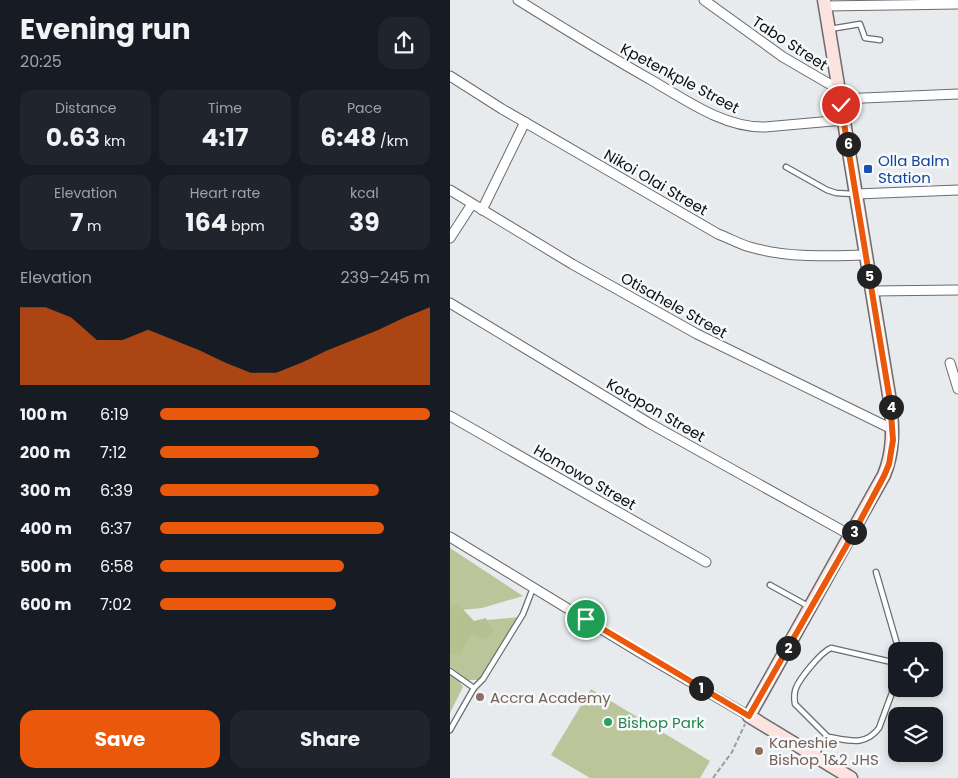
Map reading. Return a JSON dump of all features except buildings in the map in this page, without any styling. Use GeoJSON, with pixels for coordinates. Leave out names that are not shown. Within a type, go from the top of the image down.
{"type":"FeatureCollection","features":[{"type":"Feature","properties":{"kind":"street","name":"Kpetenkple Street"},"geometry":{"type":"LineString","coordinates":[[518,0],[610,57],[702,109],[738,124],[753,128],[844,120]]}},
{"type":"Feature","properties":{"kind":"street","name":"Tabo Street"},"geometry":{"type":"LineString","coordinates":[[704,0],[840,98]]}},
{"type":"Feature","properties":{"kind":"street"},"geometry":{"type":"LineString","coordinates":[[749,716],[852,536],[884,476],[889,464],[893,440],[890,401],[824,3],[958,4]]}},
{"type":"Feature","properties":{"kind":"street","name":"Nikoi Olai Street"},"geometry":{"type":"LineString","coordinates":[[450,76],[525,122],[718,234],[748,247],[805,256],[865,255]]}},
{"type":"Feature","properties":{"kind":"street"},"geometry":{"type":"LineString","coordinates":[[840,98],[958,94]]}},
{"type":"Feature","properties":{"kind":"street"},"geometry":{"type":"LineString","coordinates":[[482,210],[525,122]]}},
{"type":"Feature","properties":{"kind":"street","name":"Otisahele Street"},"geometry":{"type":"LineString","coordinates":[[450,190],[572,264],[697,334],[892,429]]}},
{"type":"Feature","properties":{"kind":"street"},"geometry":{"type":"LineString","coordinates":[[856,194],[958,190]]}},
{"type":"Feature","properties":{"kind":"street"},"geometry":{"type":"LineString","coordinates":[[450,238],[472,204]]}},
{"type":"Feature","properties":{"kind":"street"},"geometry":{"type":"LineString","coordinates":[[871,291],[958,290]]}},
{"type":"Feature","properties":{"kind":"street","name":"Kotopon Street"},"geometry":{"type":"LineString","coordinates":[[450,303],[648,423],[852,536]]}},
{"type":"Feature","properties":{"kind":"street"},"geometry":{"type":"LineString","coordinates":[[950,363],[958,389]]}},
{"type":"Feature","properties":{"kind":"street","name":"Homowo Street"},"geometry":{"type":"LineString","coordinates":[[450,416],[706,562]]}},
{"type":"Feature","properties":{"kind":"street"},"geometry":{"type":"LineString","coordinates":[[450,537],[852,778]]}},
{"type":"Feature","properties":{"kind":"lane"},"geometry":{"type":"LineString","coordinates":[[828,29],[860,24],[865,38],[880,40]]}},
{"type":"Feature","properties":{"kind":"lane"},"geometry":{"type":"LineString","coordinates":[[786,167],[827,190],[856,194]]}},
{"type":"Feature","properties":{"kind":"lane"},"geometry":{"type":"LineString","coordinates":[[876,572],[896,642]]}},
{"type":"Feature","properties":{"kind":"lane"},"geometry":{"type":"LineString","coordinates":[[770,585],[811,607]]}},
{"type":"Feature","properties":{"kind":"lane"},"geometry":{"type":"LineString","coordinates":[[450,730],[474,688],[483,679],[523,614],[533,587]]}},
{"type":"Feature","properties":{"kind":"lane"},"geometry":{"type":"LineString","coordinates":[[888,661],[831,648],[821,654],[796,687],[794,697],[795,704],[828,737],[855,742],[875,734],[890,697]]}},
{"type":"Feature","properties":{"kind":"lane"},"geometry":{"type":"LineString","coordinates":[[450,671],[474,688]]}},
{"type":"Feature","properties":{"kind":"lane"},"geometry":{"type":"LineString","coordinates":[[814,756],[828,737]]}},
{"type":"Feature","properties":{"kind":"path"},"geometry":{"type":"LineString","coordinates":[[713,778],[732,752],[749,716]]}},
{"type":"Feature","properties":{"kind":"green space"},"geometry":{"type":"Polygon","coordinates":[[[450,548],[523,596],[482,608],[450,611],[450,548]]]}},
{"type":"Feature","properties":{"kind":"green space"},"geometry":{"type":"Polygon","coordinates":[[[450,605],[459,605],[474,621],[486,618],[493,631],[489,638],[477,638],[471,634],[459,655],[450,653],[450,605]]]}},
{"type":"Feature","properties":{"kind":"green space"},"geometry":{"type":"Polygon","coordinates":[[[521,617],[480,680],[468,680],[450,666],[450,623],[521,617]]]}},
{"type":"Feature","properties":{"kind":"green space"},"geometry":{"type":"Polygon","coordinates":[[[450,669],[463,687],[450,713],[450,669]]]}},
{"type":"Feature","properties":{"kind":"green space","name":"Bishop Park"},"geometry":{"type":"Polygon","coordinates":[[[591,689],[710,761],[700,778],[590,778],[551,755],[591,689]]]}},
{"type":"Feature","properties":{"kind":"place","name":"Olla Balm Station"},"geometry":{"type":"Point","coordinates":[868,169]}},
{"type":"Feature","properties":{"kind":"place","name":"Accra Academy"},"geometry":{"type":"Point","coordinates":[480,697]}},
{"type":"Feature","properties":{"kind":"place","name":"Bishop Park"},"geometry":{"type":"Point","coordinates":[608,722]}},
{"type":"Feature","properties":{"kind":"place","name":"Kaneshie Bishop 1&2 JHS"},"geometry":{"type":"Point","coordinates":[759,751]}},
{"type":"Feature","properties":{"kind":"route"},"geometry":{"type":"LineString","coordinates":[[586,619],[749,716],[852,536],[884,476],[892,451],[892,416],[841,105]]}}]}
